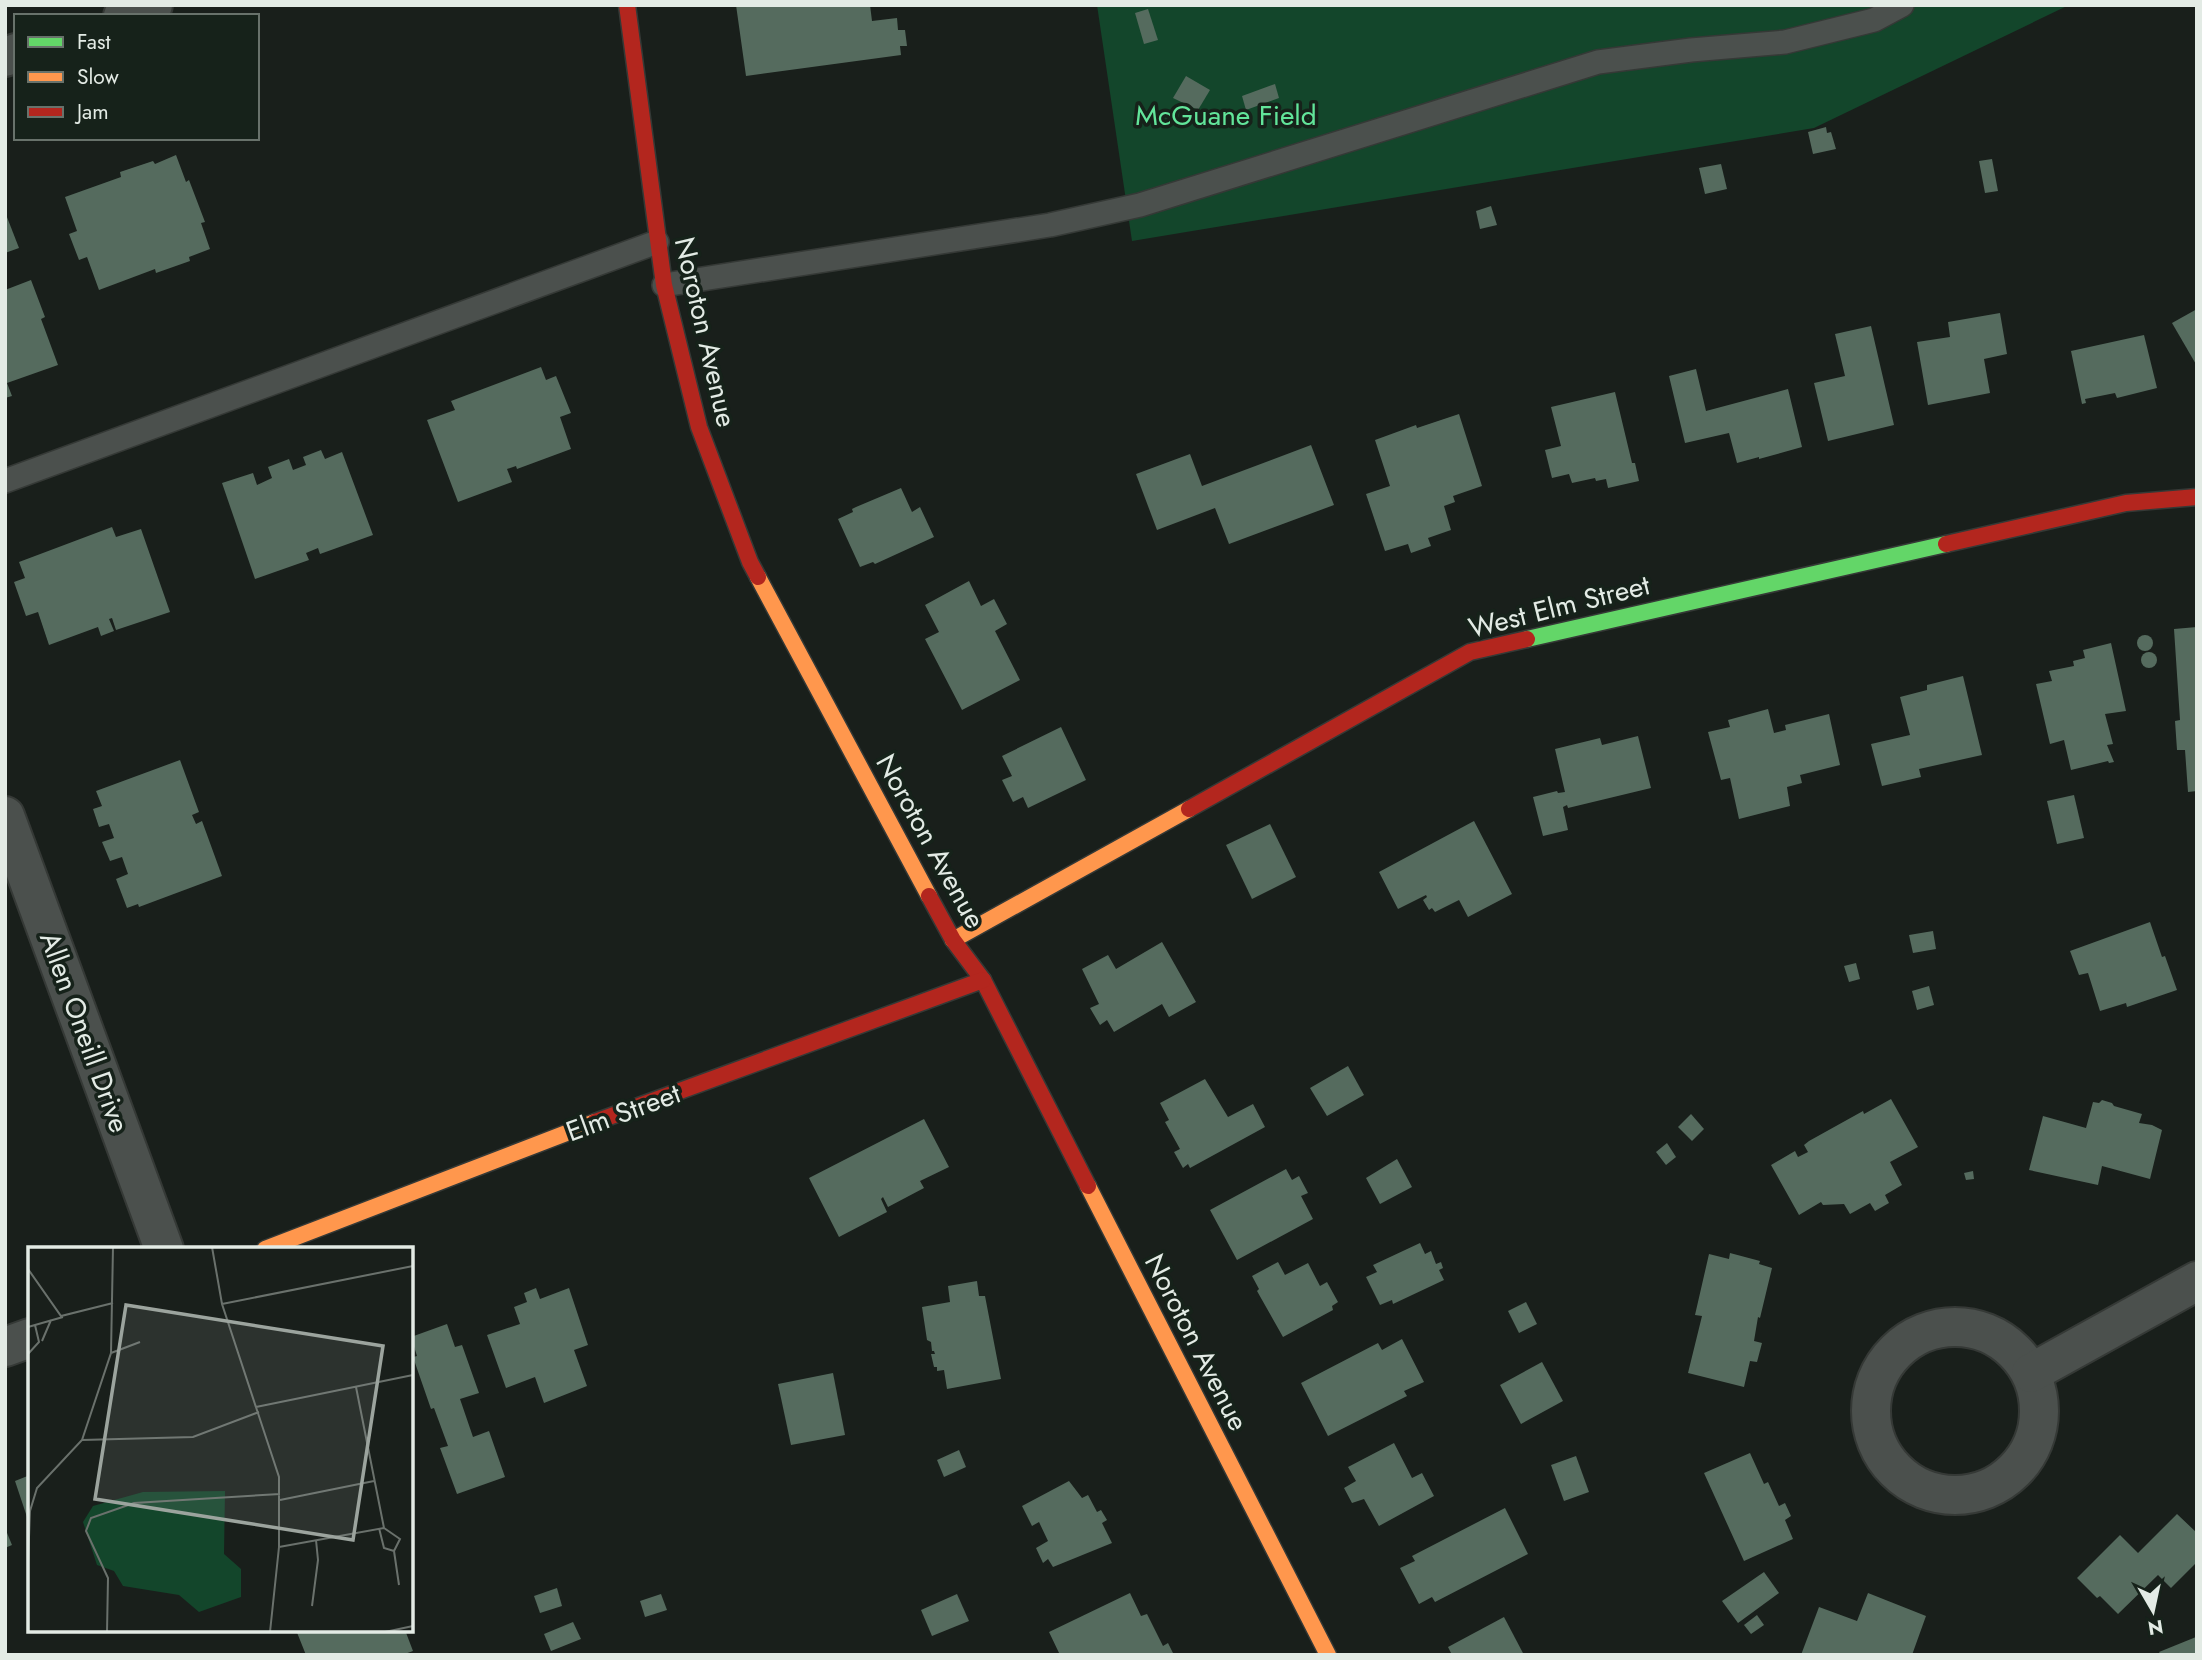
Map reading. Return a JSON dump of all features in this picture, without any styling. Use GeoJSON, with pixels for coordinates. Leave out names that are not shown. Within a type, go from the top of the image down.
{"type":"FeatureCollection","features":[{"type":"Feature","properties":{"kind":"street"},"geometry":{"type":"LineString","coordinates":[[128,14],[153,5]]}},
{"type":"Feature","properties":{"kind":"street","name":"Noroton Avenue"},"geometry":{"type":"LineString","coordinates":[[626,5],[664,285],[699,427],[750,562],[953,940],[983,980],[1328,1655]]}},
{"type":"Feature","properties":{"kind":"street","name":"West Elm Street"},"geometry":{"type":"LineString","coordinates":[[953,940],[1470,652],[2126,503],[2197,497]]}},
{"type":"Feature","properties":{"kind":"street","name":"Allen Oneill Drive"},"geometry":{"type":"LineString","coordinates":[[5,816],[163,1247]]}},
{"type":"Feature","properties":{"kind":"street","name":"Elm Street"},"geometry":{"type":"LineString","coordinates":[[270,1247],[577,1129],[983,980]]}},
{"type":"Feature","properties":{"kind":"street"},"geometry":{"type":"LineString","coordinates":[[2031,1373],[2197,1281]]}},
{"type":"Feature","properties":{"kind":"street"},"geometry":{"type":"LineString","coordinates":[[1949,1327],[1982,1331],[2011,1347],[2031,1373],[2040,1405],[2036,1438],[2020,1467],[1994,1487],[1962,1496],[1929,1492],[1900,1476],[1880,1450],[1871,1418],[1874,1385],[1891,1356],[1917,1336],[1949,1327]]}},
{"type":"Feature","properties":{"kind":"street"},"geometry":{"type":"LineString","coordinates":[[5,1348],[28,1339]]}},
{"type":"Feature","properties":{"kind":"lane"},"geometry":{"type":"LineString","coordinates":[[664,285],[1050,225],[1140,205],[1598,62],[1785,42],[1874,20],[1902,5]]}},
{"type":"Feature","properties":{"kind":"lane"},"geometry":{"type":"LineString","coordinates":[[5,481],[657,242]]}},
{"type":"Feature","properties":{"kind":"green space","name":"McGuane Field"},"geometry":{"type":"Polygon","coordinates":[[[1097,5],[2069,5],[1814,128],[1132,241],[1097,5]]]}},
{"type":"Feature","properties":{"kind":"building"},"geometry":{"type":"Polygon","coordinates":[[[736,5],[870,5],[872,21],[897,18],[898,30],[905,30],[907,46],[900,46],[901,55],[746,76],[736,5]]]}},
{"type":"Feature","properties":{"kind":"building"},"geometry":{"type":"Polygon","coordinates":[[[1148,9],[1158,40],[1144,44],[1135,13],[1148,9]]]}},
{"type":"Feature","properties":{"kind":"building"},"geometry":{"type":"Polygon","coordinates":[[[1186,76],[1210,90],[1198,110],[1173,98],[1186,76]]]}},
{"type":"Feature","properties":{"kind":"building"},"geometry":{"type":"Polygon","coordinates":[[[1275,84],[1279,98],[1246,110],[1242,96],[1275,84]]]}},
{"type":"Feature","properties":{"kind":"building"},"geometry":{"type":"Polygon","coordinates":[[[1826,127],[1827,133],[1831,132],[1836,149],[1813,154],[1808,132],[1826,127]]]}},
{"type":"Feature","properties":{"kind":"building"},"geometry":{"type":"Polygon","coordinates":[[[176,155],[205,222],[201,223],[210,249],[189,257],[190,261],[156,273],[155,269],[99,290],[87,257],[79,260],[69,234],[77,231],[65,197],[121,177],[120,172],[153,161],[155,164],[176,155]]]}},
{"type":"Feature","properties":{"kind":"building"},"geometry":{"type":"Polygon","coordinates":[[[1992,159],[1998,191],[1985,193],[1979,161],[1992,159]]]}},
{"type":"Feature","properties":{"kind":"building"},"geometry":{"type":"Polygon","coordinates":[[[1721,164],[1727,189],[1705,194],[1699,168],[1721,164]]]}},
{"type":"Feature","properties":{"kind":"building"},"geometry":{"type":"Polygon","coordinates":[[[1491,206],[1497,225],[1480,229],[1476,211],[1491,206]]]}},
{"type":"Feature","properties":{"kind":"building"},"geometry":{"type":"Polygon","coordinates":[[[5,212],[19,248],[5,253],[5,212]]]}},
{"type":"Feature","properties":{"kind":"building"},"geometry":{"type":"Polygon","coordinates":[[[31,280],[45,317],[41,319],[58,365],[7,383],[12,396],[5,398],[5,290],[31,280]]]}},
{"type":"Feature","properties":{"kind":"building"},"geometry":{"type":"Polygon","coordinates":[[[2197,309],[2197,366],[2172,323],[2197,309]]]}},
{"type":"Feature","properties":{"kind":"building"},"geometry":{"type":"Polygon","coordinates":[[[2000,313],[2007,354],[1984,359],[1990,393],[1928,405],[1917,342],[1950,337],[1948,322],[2000,313]]]}},
{"type":"Feature","properties":{"kind":"building"},"geometry":{"type":"Polygon","coordinates":[[[1871,326],[1894,425],[1828,441],[1814,383],[1845,376],[1835,334],[1871,326]]]}},
{"type":"Feature","properties":{"kind":"building"},"geometry":{"type":"Polygon","coordinates":[[[2144,335],[2157,388],[2117,398],[2115,393],[2085,399],[2086,403],[2082,404],[2071,351],[2144,335]]]}},
{"type":"Feature","properties":{"kind":"building"},"geometry":{"type":"Polygon","coordinates":[[[541,367],[546,380],[556,376],[571,413],[560,417],[571,449],[517,469],[516,466],[507,469],[512,482],[458,502],[427,420],[455,410],[451,401],[541,367]]]}},
{"type":"Feature","properties":{"kind":"building"},"geometry":{"type":"Polygon","coordinates":[[[1696,369],[1706,411],[1788,389],[1802,447],[1737,463],[1729,433],[1685,443],[1669,376],[1696,369]]]}},
{"type":"Feature","properties":{"kind":"building"},"geometry":{"type":"Polygon","coordinates":[[[1615,392],[1639,481],[1608,488],[1606,479],[1596,481],[1595,478],[1572,483],[1569,474],[1552,478],[1545,450],[1561,446],[1551,407],[1615,392]]]}},
{"type":"Feature","properties":{"kind":"building"},"geometry":{"type":"Polygon","coordinates":[[[1459,414],[1482,486],[1453,496],[1455,502],[1444,506],[1451,530],[1428,538],[1431,546],[1411,553],[1408,544],[1385,551],[1366,494],[1390,486],[1375,440],[1416,425],[1417,428],[1459,414]]]}},
{"type":"Feature","properties":{"kind":"building"},"geometry":{"type":"Polygon","coordinates":[[[1311,445],[1334,505],[1229,544],[1215,508],[1157,530],[1136,474],[1190,454],[1202,486],[1311,445]]]}},
{"type":"Feature","properties":{"kind":"building"},"geometry":{"type":"Polygon","coordinates":[[[321,450],[325,459],[342,452],[373,535],[320,554],[318,548],[306,553],[309,560],[255,579],[222,483],[253,473],[257,485],[272,478],[268,467],[289,459],[293,470],[306,465],[303,457],[321,450]]]}},
{"type":"Feature","properties":{"kind":"building"},"geometry":{"type":"Polygon","coordinates":[[[901,488],[912,512],[920,507],[934,537],[875,564],[873,562],[860,567],[838,519],[853,512],[852,509],[856,507],[901,488]]]}},
{"type":"Feature","properties":{"kind":"building"},"geometry":{"type":"Polygon","coordinates":[[[112,527],[116,537],[141,529],[170,612],[116,630],[112,618],[109,619],[114,631],[101,636],[98,627],[49,645],[38,612],[26,616],[14,582],[25,578],[19,562],[112,527]]]}},
{"type":"Feature","properties":{"kind":"building"},"geometry":{"type":"Polygon","coordinates":[[[969,581],[981,606],[994,599],[1007,624],[995,631],[1020,680],[962,710],[925,639],[939,632],[925,605],[969,581]]]}},
{"type":"Feature","properties":{"kind":"building"},"geometry":{"type":"Polygon","coordinates":[[[2197,627],[2197,791],[2188,792],[2185,750],[2177,750],[2175,721],[2180,720],[2174,629],[2197,627]]]}},
{"type":"Feature","properties":{"kind":"building"},"geometry":{"type":"Polygon","coordinates":[[[2145,635],[2153,643],[2145,651],[2137,643],[2145,635]]]}},
{"type":"Feature","properties":{"kind":"building"},"geometry":{"type":"Polygon","coordinates":[[[2111,643],[2126,711],[2105,714],[2113,744],[2107,745],[2114,762],[2071,770],[2064,740],[2050,744],[2036,684],[2052,681],[2049,671],[2074,666],[2073,661],[2085,658],[2083,650],[2111,643]]]}},
{"type":"Feature","properties":{"kind":"building"},"geometry":{"type":"Polygon","coordinates":[[[2146,652],[2152,652],[2157,660],[2155,666],[2146,668],[2141,663],[2141,657],[2146,652]]]}},
{"type":"Feature","properties":{"kind":"building"},"geometry":{"type":"Polygon","coordinates":[[[1963,676],[1982,755],[1919,769],[1921,777],[1882,786],[1871,744],[1910,735],[1900,697],[1927,690],[1927,685],[1963,676]]]}},
{"type":"Feature","properties":{"kind":"building"},"geometry":{"type":"Polygon","coordinates":[[[1768,709],[1774,733],[1786,730],[1785,725],[1829,714],[1840,765],[1800,775],[1802,783],[1787,787],[1790,806],[1739,819],[1730,778],[1721,780],[1708,732],[1730,727],[1728,720],[1768,709]]]}},
{"type":"Feature","properties":{"kind":"building"},"geometry":{"type":"Polygon","coordinates":[[[1061,727],[1086,780],[1028,808],[1023,797],[1013,802],[1002,780],[1012,776],[1002,756],[1061,727]]]}},
{"type":"Feature","properties":{"kind":"building"},"geometry":{"type":"Polygon","coordinates":[[[1638,736],[1651,788],[1568,808],[1567,805],[1563,807],[1568,830],[1543,836],[1533,797],[1557,791],[1565,792],[1555,749],[1600,738],[1602,745],[1638,736]]]}},
{"type":"Feature","properties":{"kind":"building"},"geometry":{"type":"Polygon","coordinates":[[[180,760],[199,812],[192,815],[196,824],[202,821],[222,876],[139,907],[138,904],[127,908],[116,879],[128,874],[122,857],[110,861],[102,842],[114,838],[109,824],[99,827],[93,809],[102,806],[96,791],[180,760]]]}},
{"type":"Feature","properties":{"kind":"building"},"geometry":{"type":"Polygon","coordinates":[[[2074,795],[2084,838],[2057,844],[2047,801],[2074,795]]]}},
{"type":"Feature","properties":{"kind":"building"},"geometry":{"type":"Polygon","coordinates":[[[1474,821],[1512,894],[1468,917],[1459,900],[1435,912],[1432,908],[1429,910],[1423,900],[1426,895],[1398,909],[1379,872],[1474,821]]]}},
{"type":"Feature","properties":{"kind":"building"},"geometry":{"type":"Polygon","coordinates":[[[1270,824],[1296,877],[1252,899],[1226,845],[1270,824]]]}},
{"type":"Feature","properties":{"kind":"building"},"geometry":{"type":"Polygon","coordinates":[[[2150,922],[2177,990],[2127,1007],[2126,1003],[2100,1011],[2088,973],[2079,975],[2070,951],[2150,922]]]}},
{"type":"Feature","properties":{"kind":"building"},"geometry":{"type":"Polygon","coordinates":[[[1933,931],[1936,949],[1913,953],[1909,935],[1933,931]]]}},
{"type":"Feature","properties":{"kind":"building"},"geometry":{"type":"Polygon","coordinates":[[[1162,942],[1196,1002],[1169,1017],[1162,1004],[1114,1032],[1107,1020],[1100,1025],[1090,1008],[1099,1004],[1082,969],[1108,955],[1116,969],[1162,942]]]}},
{"type":"Feature","properties":{"kind":"building"},"geometry":{"type":"Polygon","coordinates":[[[1856,963],[1860,979],[1849,982],[1844,966],[1856,963]]]}},
{"type":"Feature","properties":{"kind":"building"},"geometry":{"type":"Polygon","coordinates":[[[1929,986],[1934,1005],[1917,1010],[1912,991],[1929,986]]]}},
{"type":"Feature","properties":{"kind":"building"},"geometry":{"type":"Polygon","coordinates":[[[1348,1066],[1364,1095],[1327,1116],[1310,1088],[1348,1066]]]}},
{"type":"Feature","properties":{"kind":"building"},"geometry":{"type":"Polygon","coordinates":[[[1205,1079],[1228,1117],[1253,1104],[1265,1127],[1190,1168],[1188,1164],[1183,1168],[1174,1152],[1180,1149],[1165,1122],[1169,1120],[1160,1103],[1205,1079]]]}},
{"type":"Feature","properties":{"kind":"building"},"geometry":{"type":"Polygon","coordinates":[[[1891,1099],[1918,1147],[1890,1162],[1902,1185],[1885,1195],[1889,1203],[1875,1211],[1870,1203],[1850,1214],[1844,1204],[1823,1205],[1821,1202],[1799,1215],[1771,1165],[1795,1151],[1798,1157],[1808,1152],[1804,1145],[1809,1141],[1891,1099]]]}},
{"type":"Feature","properties":{"kind":"building"},"geometry":{"type":"Polygon","coordinates":[[[2102,1100],[2142,1114],[2139,1123],[2162,1130],[2150,1179],[2102,1166],[2098,1185],[2029,1170],[2043,1116],[2086,1128],[2093,1102],[2099,1103],[2102,1100]]]}},
{"type":"Feature","properties":{"kind":"building"},"geometry":{"type":"Polygon","coordinates":[[[1691,1114],[1704,1129],[1692,1141],[1678,1127],[1691,1114]]]}},
{"type":"Feature","properties":{"kind":"building"},"geometry":{"type":"Polygon","coordinates":[[[924,1119],[949,1167],[920,1181],[924,1188],[888,1207],[883,1197],[881,1199],[887,1212],[839,1237],[809,1178],[924,1119]]]}},
{"type":"Feature","properties":{"kind":"building"},"geometry":{"type":"Polygon","coordinates":[[[1667,1143],[1676,1157],[1666,1165],[1656,1152],[1667,1143]]]}},
{"type":"Feature","properties":{"kind":"building"},"geometry":{"type":"Polygon","coordinates":[[[1397,1159],[1412,1187],[1380,1204],[1366,1178],[1397,1159]]]}},
{"type":"Feature","properties":{"kind":"building"},"geometry":{"type":"Polygon","coordinates":[[[1286,1169],[1292,1180],[1299,1176],[1308,1193],[1301,1196],[1313,1219],[1237,1260],[1210,1210],[1286,1169]]]}},
{"type":"Feature","properties":{"kind":"building"},"geometry":{"type":"Polygon","coordinates":[[[1973,1171],[1974,1179],[1966,1180],[1964,1173],[1973,1171]]]}},
{"type":"Feature","properties":{"kind":"building"},"geometry":{"type":"Polygon","coordinates":[[[1420,1243],[1425,1254],[1431,1251],[1436,1264],[1441,1262],[1443,1268],[1439,1270],[1444,1280],[1393,1304],[1392,1300],[1380,1305],[1366,1277],[1377,1272],[1373,1265],[1420,1243]]]}},
{"type":"Feature","properties":{"kind":"building"},"geometry":{"type":"Polygon","coordinates":[[[1730,1253],[1760,1261],[1759,1264],[1772,1268],[1754,1341],[1762,1343],[1757,1362],[1750,1361],[1744,1387],[1688,1373],[1702,1316],[1695,1315],[1709,1254],[1729,1259],[1730,1253]]]}},
{"type":"Feature","properties":{"kind":"building"},"geometry":{"type":"Polygon","coordinates":[[[1278,1262],[1285,1275],[1308,1263],[1320,1286],[1327,1282],[1338,1302],[1332,1306],[1333,1310],[1283,1337],[1257,1291],[1259,1289],[1252,1276],[1278,1262]]]}},
{"type":"Feature","properties":{"kind":"building"},"geometry":{"type":"Polygon","coordinates":[[[977,1281],[979,1296],[985,1296],[1001,1379],[947,1389],[944,1370],[937,1371],[937,1367],[934,1367],[931,1354],[935,1354],[931,1342],[927,1340],[922,1307],[950,1302],[948,1286],[977,1281]]]}},
{"type":"Feature","properties":{"kind":"building"},"geometry":{"type":"Polygon","coordinates":[[[536,1288],[540,1299],[569,1288],[588,1345],[574,1350],[587,1386],[544,1403],[535,1377],[506,1388],[487,1335],[520,1324],[514,1307],[527,1302],[524,1293],[536,1288]]]}},
{"type":"Feature","properties":{"kind":"building"},"geometry":{"type":"Polygon","coordinates":[[[1526,1302],[1537,1324],[1519,1333],[1508,1311],[1526,1302]]]}},
{"type":"Feature","properties":{"kind":"building"},"geometry":{"type":"Polygon","coordinates":[[[447,1324],[455,1347],[462,1345],[479,1393],[460,1399],[473,1437],[489,1431],[505,1477],[457,1494],[440,1448],[448,1446],[434,1408],[431,1409],[413,1357],[417,1356],[413,1336],[447,1324]]]}},
{"type":"Feature","properties":{"kind":"building"},"geometry":{"type":"Polygon","coordinates":[[[1402,1339],[1424,1382],[1404,1391],[1407,1396],[1328,1436],[1301,1383],[1378,1343],[1382,1350],[1402,1339]]]}},
{"type":"Feature","properties":{"kind":"building"},"geometry":{"type":"Polygon","coordinates":[[[1542,1362],[1563,1401],[1521,1424],[1500,1385],[1542,1362]]]}},
{"type":"Feature","properties":{"kind":"building"},"geometry":{"type":"Polygon","coordinates":[[[833,1373],[845,1435],[791,1445],[778,1384],[833,1373]]]}},
{"type":"Feature","properties":{"kind":"building"},"geometry":{"type":"Polygon","coordinates":[[[1394,1443],[1412,1478],[1422,1473],[1434,1496],[1379,1526],[1364,1499],[1352,1503],[1344,1488],[1356,1481],[1348,1467],[1394,1443]]]}},
{"type":"Feature","properties":{"kind":"building"},"geometry":{"type":"Polygon","coordinates":[[[959,1450],[966,1467],[944,1477],[937,1460],[959,1450]]]}},
{"type":"Feature","properties":{"kind":"building"},"geometry":{"type":"Polygon","coordinates":[[[1750,1453],[1764,1484],[1768,1482],[1779,1506],[1785,1503],[1791,1516],[1785,1520],[1793,1539],[1744,1561],[1704,1473],[1750,1453]]]}},
{"type":"Feature","properties":{"kind":"building"},"geometry":{"type":"Polygon","coordinates":[[[1576,1456],[1589,1492],[1564,1501],[1551,1465],[1576,1456]]]}},
{"type":"Feature","properties":{"kind":"building"},"geometry":{"type":"Polygon","coordinates":[[[28,1476],[28,1520],[15,1481],[28,1476]]]}},
{"type":"Feature","properties":{"kind":"building"},"geometry":{"type":"Polygon","coordinates":[[[1069,1481],[1082,1498],[1088,1495],[1097,1512],[1101,1510],[1107,1520],[1102,1523],[1112,1543],[1053,1567],[1048,1559],[1043,1563],[1036,1548],[1048,1541],[1039,1522],[1032,1526],[1022,1506],[1069,1481]]]}},
{"type":"Feature","properties":{"kind":"building"},"geometry":{"type":"Polygon","coordinates":[[[1505,1508],[1528,1554],[1435,1602],[1432,1597],[1419,1604],[1400,1568],[1415,1561],[1412,1556],[1505,1508]]]}},
{"type":"Feature","properties":{"kind":"building"},"geometry":{"type":"Polygon","coordinates":[[[2177,1514],[2197,1533],[2197,1562],[2171,1588],[2158,1575],[2118,1614],[2077,1578],[2120,1535],[2138,1553],[2177,1514]]]}},
{"type":"Feature","properties":{"kind":"building"},"geometry":{"type":"Polygon","coordinates":[[[5,1528],[12,1545],[5,1548],[5,1528]]]}},
{"type":"Feature","properties":{"kind":"building"},"geometry":{"type":"Polygon","coordinates":[[[1764,1572],[1779,1593],[1738,1623],[1722,1601],[1764,1572]]]}},
{"type":"Feature","properties":{"kind":"building"},"geometry":{"type":"Polygon","coordinates":[[[557,1588],[562,1606],[540,1613],[534,1596],[557,1588]]]}},
{"type":"Feature","properties":{"kind":"building"},"geometry":{"type":"Polygon","coordinates":[[[1130,1593],[1141,1616],[1147,1614],[1163,1646],[1168,1643],[1174,1655],[1060,1655],[1049,1632],[1130,1593]]]}},
{"type":"Feature","properties":{"kind":"building"},"geometry":{"type":"Polygon","coordinates":[[[1868,1593],[1926,1616],[1912,1655],[1801,1655],[1819,1607],[1857,1621],[1868,1593]]]}},
{"type":"Feature","properties":{"kind":"building"},"geometry":{"type":"Polygon","coordinates":[[[661,1594],[667,1610],[645,1617],[640,1601],[661,1594]]]}},
{"type":"Feature","properties":{"kind":"building"},"geometry":{"type":"Polygon","coordinates":[[[957,1594],[969,1621],[932,1636],[921,1610],[957,1594]]]}},
{"type":"Feature","properties":{"kind":"building"},"geometry":{"type":"Polygon","coordinates":[[[1757,1615],[1764,1625],[1751,1634],[1744,1625],[1757,1615]]]}},
{"type":"Feature","properties":{"kind":"building"},"geometry":{"type":"Polygon","coordinates":[[[1504,1617],[1524,1655],[1452,1655],[1448,1647],[1504,1617]]]}},
{"type":"Feature","properties":{"kind":"building"},"geometry":{"type":"Polygon","coordinates":[[[573,1622],[581,1639],[551,1651],[544,1634],[573,1622]]]}},
{"type":"Feature","properties":{"kind":"building"},"geometry":{"type":"Polygon","coordinates":[[[297,1632],[406,1632],[413,1651],[402,1655],[306,1655],[297,1632]]]}},
{"type":"Feature","properties":{"kind":"building"},"geometry":{"type":"Polygon","coordinates":[[[2196,1637],[2197,1655],[2161,1655],[2159,1652],[2196,1637]]]}},
{"type":"Feature","properties":{"kind":"traffic: fast"},"geometry":{"type":"LineString","coordinates":[[1527,639],[1946,544]]}},
{"type":"Feature","properties":{"kind":"traffic: slow"},"geometry":{"type":"LineString","coordinates":[[758,577],[929,896]]}},
{"type":"Feature","properties":{"kind":"traffic: slow"},"geometry":{"type":"LineString","coordinates":[[953,940],[1189,809]]}},
{"type":"Feature","properties":{"kind":"traffic: slow"},"geometry":{"type":"LineString","coordinates":[[270,1247],[595,1122]]}},
{"type":"Feature","properties":{"kind":"traffic: slow"},"geometry":{"type":"LineString","coordinates":[[1088,1186],[1328,1655]]}},
{"type":"Feature","properties":{"kind":"traffic: jam"},"geometry":{"type":"LineString","coordinates":[[627,5],[664,285],[699,427],[758,577]]}},
{"type":"Feature","properties":{"kind":"traffic: jam"},"geometry":{"type":"LineString","coordinates":[[1946,544],[2126,503],[2197,497]]}},
{"type":"Feature","properties":{"kind":"traffic: jam"},"geometry":{"type":"LineString","coordinates":[[1189,809],[1470,652],[1527,639]]}},
{"type":"Feature","properties":{"kind":"traffic: jam"},"geometry":{"type":"LineString","coordinates":[[929,896],[953,940],[983,980],[1088,1186]]}},
{"type":"Feature","properties":{"kind":"traffic: jam"},"geometry":{"type":"LineString","coordinates":[[595,1122],[983,980]]}}]}
